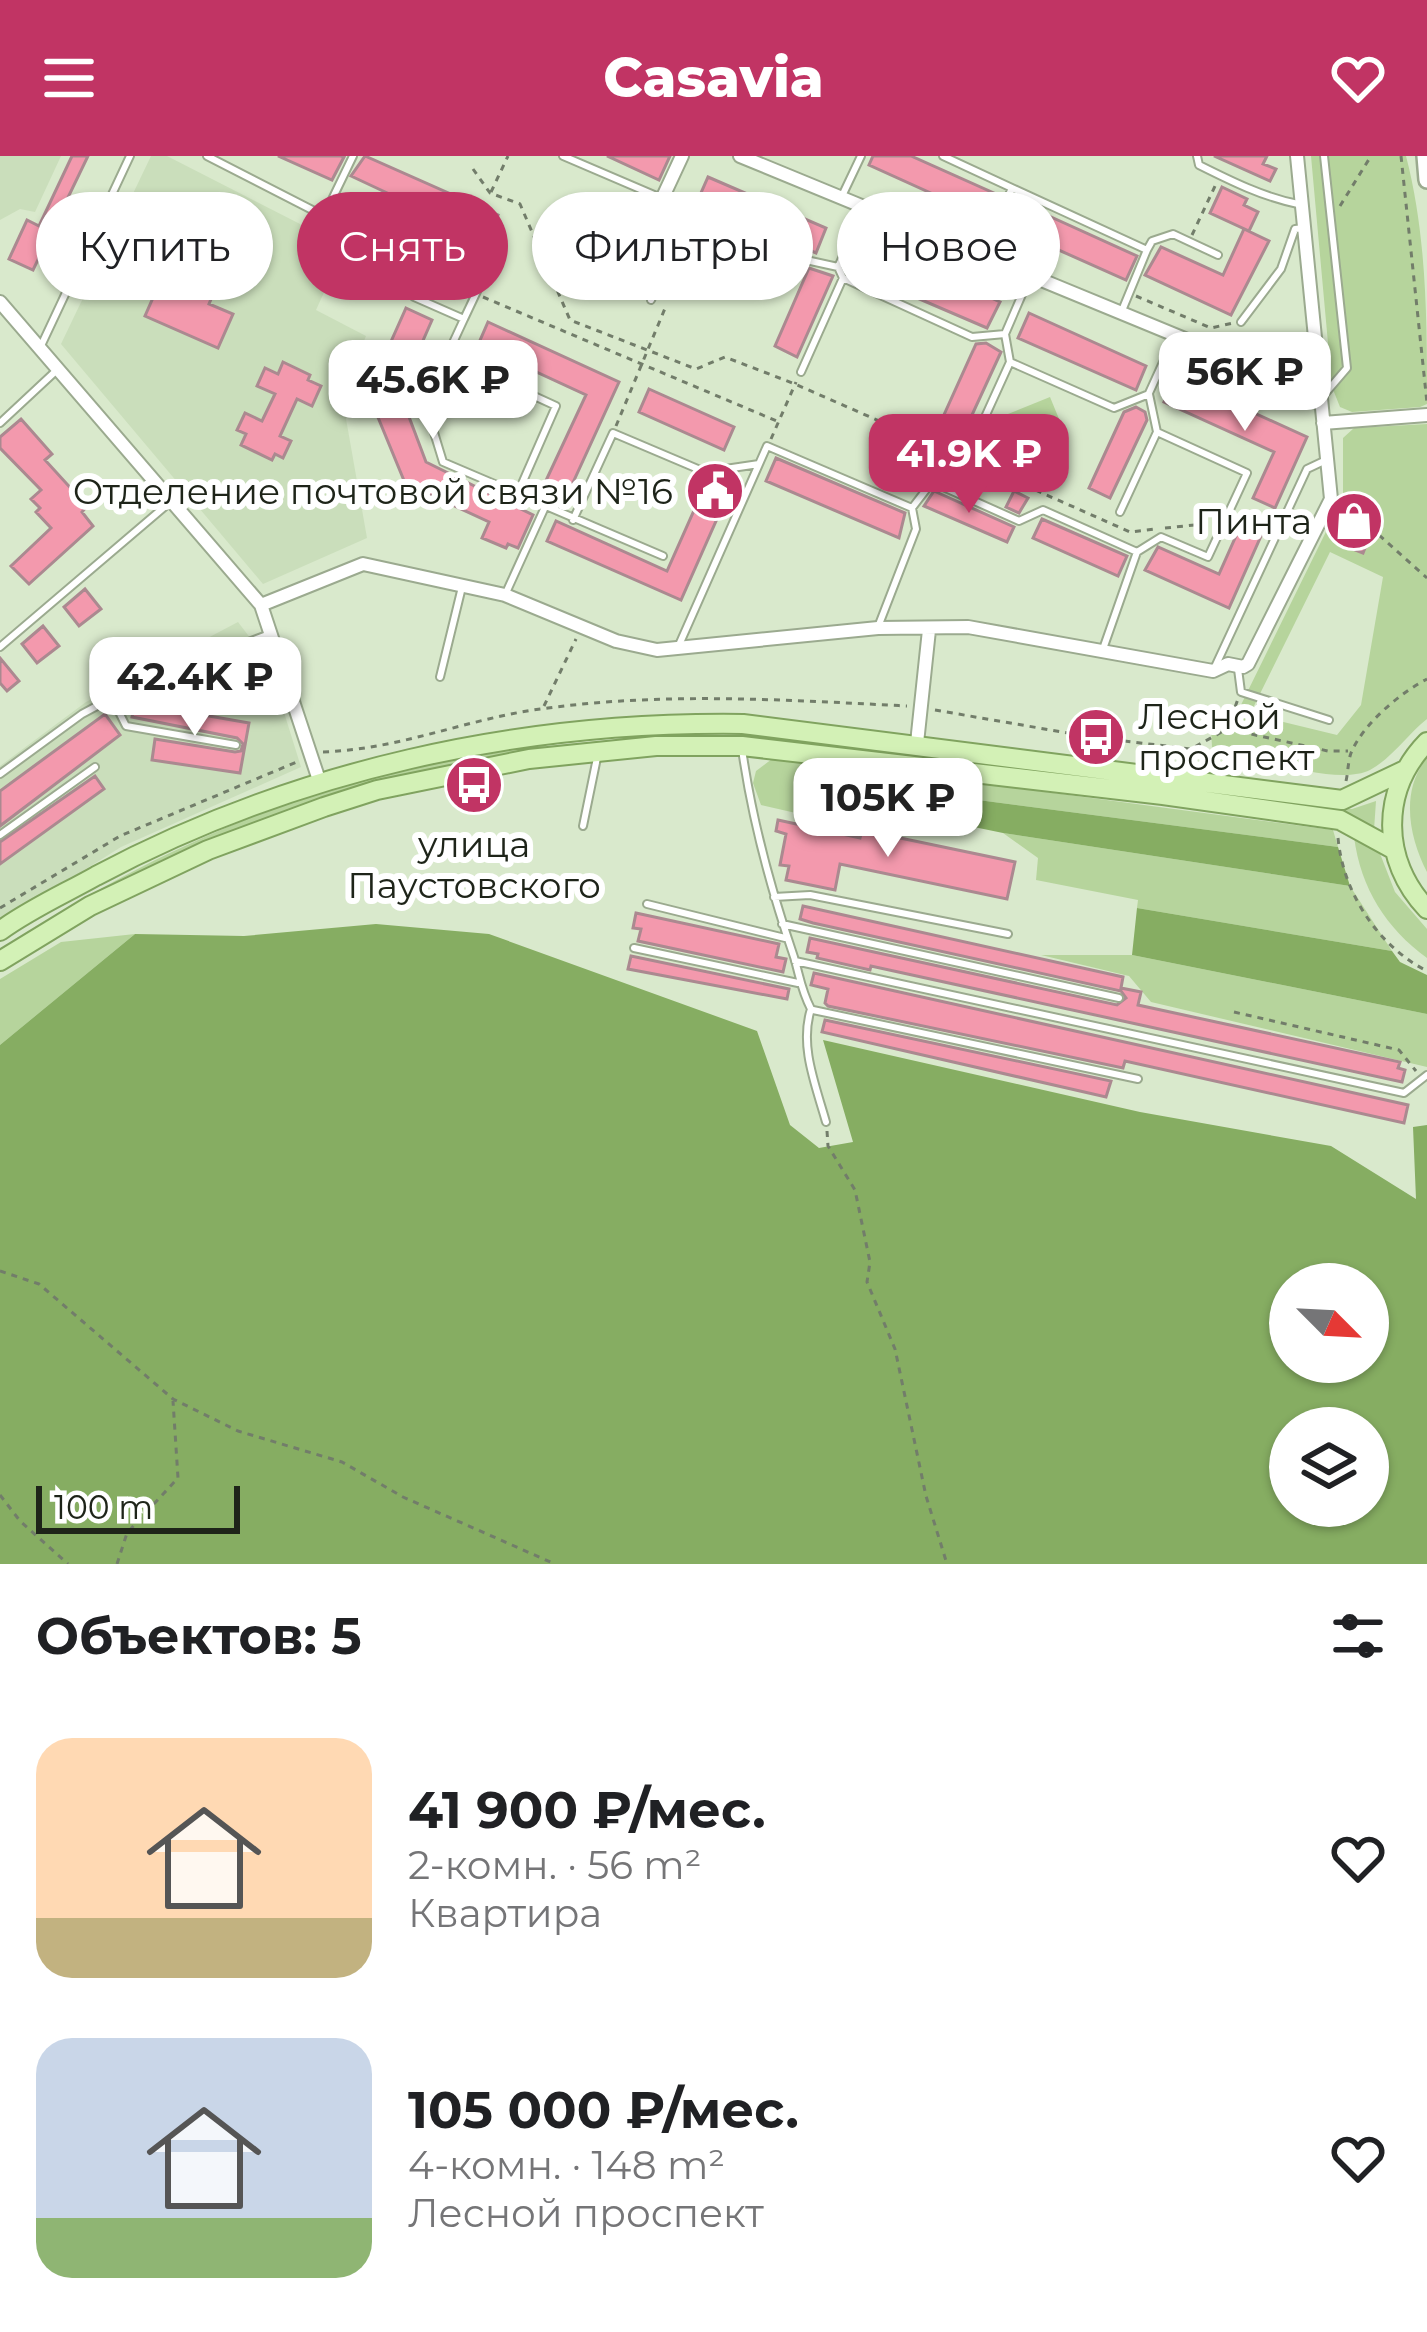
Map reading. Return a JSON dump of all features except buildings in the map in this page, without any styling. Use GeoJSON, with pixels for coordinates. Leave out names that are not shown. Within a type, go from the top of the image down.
{"type":"FeatureCollection","features":[{"type":"Feature","properties":{"kind":"main road"},"geometry":{"type":"LineString","coordinates":[[2,919],[144,851],[320,783],[404,759],[581,728],[649,722],[743,724],[917,743],[1341,810],[1394,849]]}},
{"type":"Feature","properties":{"kind":"main road"},"geometry":{"type":"LineString","coordinates":[[742,746],[743,724]]}},
{"type":"Feature","properties":{"kind":"main road"},"geometry":{"type":"LineString","coordinates":[[1427,742],[1406,770],[1395,795],[1391,822],[1401,874],[1427,909]]}},
{"type":"Feature","properties":{"kind":"main road"},"geometry":{"type":"LineString","coordinates":[[0,961],[51,928],[208,850],[377,790],[529,759],[656,746],[742,746],[1341,810],[1406,770]]}},
{"type":"Feature","properties":{"kind":"street"},"geometry":{"type":"LineString","coordinates":[[665,192],[682,156]]}},
{"type":"Feature","properties":{"kind":"street"},"geometry":{"type":"LineString","coordinates":[[740,156],[837,196]]}},
{"type":"Feature","properties":{"kind":"street"},"geometry":{"type":"LineString","coordinates":[[261,605],[363,564],[505,595],[582,627],[657,650],[878,628],[968,627],[1213,671],[1228,664],[1238,668],[1248,664],[1331,499],[1297,156]]}},
{"type":"Feature","properties":{"kind":"street"},"geometry":{"type":"LineString","coordinates":[[1425,156],[1427,180]]}},
{"type":"Feature","properties":{"kind":"street"},"geometry":{"type":"LineString","coordinates":[[1060,289],[1174,336],[1247,357],[1317,363]]}},
{"type":"Feature","properties":{"kind":"street"},"geometry":{"type":"LineString","coordinates":[[0,302],[261,605],[320,783]]}},
{"type":"Feature","properties":{"kind":"street"},"geometry":{"type":"LineString","coordinates":[[1323,423],[1427,415]]}},
{"type":"Feature","properties":{"kind":"street"},"geometry":{"type":"LineString","coordinates":[[917,743],[929,630]]}},
{"type":"Feature","properties":{"kind":"lane"},"geometry":{"type":"LineString","coordinates":[[40,348],[130,156]]}},
{"type":"Feature","properties":{"kind":"lane"},"geometry":{"type":"LineString","coordinates":[[208,156],[297,202]]}},
{"type":"Feature","properties":{"kind":"lane"},"geometry":{"type":"LineString","coordinates":[[336,192],[352,156]]}},
{"type":"Feature","properties":{"kind":"lane"},"geometry":{"type":"LineString","coordinates":[[563,156],[644,191]]}},
{"type":"Feature","properties":{"kind":"lane"},"geometry":{"type":"LineString","coordinates":[[844,192],[861,156]]}},
{"type":"Feature","properties":{"kind":"lane"},"geometry":{"type":"LineString","coordinates":[[943,156],[1147,250]]}},
{"type":"Feature","properties":{"kind":"lane"},"geometry":{"type":"LineString","coordinates":[[1196,156],[1199,165],[1220,175],[1275,200],[1302,205]]}},
{"type":"Feature","properties":{"kind":"lane"},"geometry":{"type":"LineString","coordinates":[[1321,399],[1347,368],[1324,156]]}},
{"type":"Feature","properties":{"kind":"lane"},"geometry":{"type":"LineString","coordinates":[[1010,192],[1012,188]]}},
{"type":"Feature","properties":{"kind":"lane"},"geometry":{"type":"LineString","coordinates":[[1241,322],[1281,268],[1294,229],[1304,229]]}},
{"type":"Feature","properties":{"kind":"lane"},"geometry":{"type":"LineString","coordinates":[[1121,314],[1147,250],[1162,236],[1173,235],[1218,255]]}},
{"type":"Feature","properties":{"kind":"lane"},"geometry":{"type":"LineString","coordinates":[[801,372],[837,291]]}},
{"type":"Feature","properties":{"kind":"lane"},"geometry":{"type":"LineString","coordinates":[[421,300],[464,320]]}},
{"type":"Feature","properties":{"kind":"lane"},"geometry":{"type":"LineString","coordinates":[[473,300],[425,403],[443,462],[664,556]]}},
{"type":"Feature","properties":{"kind":"lane"},"geometry":{"type":"LineString","coordinates":[[890,300],[972,338],[1005,334]]}},
{"type":"Feature","properties":{"kind":"lane"},"geometry":{"type":"LineString","coordinates":[[970,451],[1010,362],[1005,334],[1020,300]]}},
{"type":"Feature","properties":{"kind":"lane"},"geometry":{"type":"LineString","coordinates":[[1120,512],[1157,432],[1149,394],[1174,336]]}},
{"type":"Feature","properties":{"kind":"lane"},"geometry":{"type":"LineString","coordinates":[[447,356],[556,406],[517,495]]}},
{"type":"Feature","properties":{"kind":"lane"},"geometry":{"type":"LineString","coordinates":[[1010,362],[1114,408],[1149,394]]}},
{"type":"Feature","properties":{"kind":"lane"},"geometry":{"type":"LineString","coordinates":[[0,423],[58,369]]}},
{"type":"Feature","properties":{"kind":"lane"},"geometry":{"type":"LineString","coordinates":[[1103,649],[1137,552],[1161,537],[1208,557],[1246,473],[1157,432]]}},
{"type":"Feature","properties":{"kind":"lane"},"geometry":{"type":"LineString","coordinates":[[574,520],[613,433],[705,472],[759,464]]}},
{"type":"Feature","properties":{"kind":"lane"},"geometry":{"type":"LineString","coordinates":[[677,649],[767,446],[912,508]]}},
{"type":"Feature","properties":{"kind":"lane"},"geometry":{"type":"LineString","coordinates":[[1213,671],[1307,469],[1327,459]]}},
{"type":"Feature","properties":{"kind":"lane"},"geometry":{"type":"LineString","coordinates":[[878,628],[916,530],[912,508],[932,482],[1018,521],[1043,510],[1137,552]]}},
{"type":"Feature","properties":{"kind":"lane"},"geometry":{"type":"LineString","coordinates":[[0,647],[171,501]]}},
{"type":"Feature","properties":{"kind":"lane"},"geometry":{"type":"LineString","coordinates":[[505,595],[544,507]]}},
{"type":"Feature","properties":{"kind":"lane"},"geometry":{"type":"LineString","coordinates":[[440,677],[462,587]]}},
{"type":"Feature","properties":{"kind":"lane"},"geometry":{"type":"LineString","coordinates":[[0,774],[82,714],[138,684],[271,634]]}},
{"type":"Feature","properties":{"kind":"lane"},"geometry":{"type":"LineString","coordinates":[[1238,668],[1241,692],[1329,720]]}},
{"type":"Feature","properties":{"kind":"lane"},"geometry":{"type":"LineString","coordinates":[[112,698],[126,726],[236,745]]}},
{"type":"Feature","properties":{"kind":"lane"},"geometry":{"type":"LineString","coordinates":[[742,746],[748,794],[774,897],[797,983],[811,1009],[806,1027],[808,1050],[826,1122]]}},
{"type":"Feature","properties":{"kind":"lane"},"geometry":{"type":"LineString","coordinates":[[583,826],[598,753]]}},
{"type":"Feature","properties":{"kind":"lane"},"geometry":{"type":"LineString","coordinates":[[0,836],[95,767]]}},
{"type":"Feature","properties":{"kind":"lane"},"geometry":{"type":"LineString","coordinates":[[774,897],[810,895],[1009,934]]}},
{"type":"Feature","properties":{"kind":"lane"},"geometry":{"type":"LineString","coordinates":[[647,904],[785,938]]}},
{"type":"Feature","properties":{"kind":"lane"},"geometry":{"type":"LineString","coordinates":[[782,924],[1119,998]]}},
{"type":"Feature","properties":{"kind":"lane"},"geometry":{"type":"LineString","coordinates":[[634,948],[797,983]]}},
{"type":"Feature","properties":{"kind":"lane"},"geometry":{"type":"LineString","coordinates":[[795,962],[1404,1093],[1424,1076]]}},
{"type":"Feature","properties":{"kind":"lane"},"geometry":{"type":"LineString","coordinates":[[811,1009],[1138,1079]]}},
{"type":"Feature","properties":{"kind":"path"},"geometry":{"type":"LineString","coordinates":[[490,192],[508,156]]}},
{"type":"Feature","properties":{"kind":"path"},"geometry":{"type":"LineString","coordinates":[[1331,220],[1371,156]]}},
{"type":"Feature","properties":{"kind":"path"},"geometry":{"type":"LineString","coordinates":[[1401,156],[1427,404]]}},
{"type":"Feature","properties":{"kind":"path"},"geometry":{"type":"LineString","coordinates":[[473,169],[489,192]]}},
{"type":"Feature","properties":{"kind":"path"},"geometry":{"type":"LineString","coordinates":[[1188,242],[1220,175]]}},
{"type":"Feature","properties":{"kind":"path"},"geometry":{"type":"LineString","coordinates":[[508,200],[520,204],[532,232]]}},
{"type":"Feature","properties":{"kind":"path"},"geometry":{"type":"LineString","coordinates":[[1129,293],[1211,328],[1241,322]]}},
{"type":"Feature","properties":{"kind":"path"},"geometry":{"type":"LineString","coordinates":[[490,300],[779,422]]}},
{"type":"Feature","properties":{"kind":"path"},"geometry":{"type":"LineString","coordinates":[[561,300],[570,320],[696,369],[725,357],[1130,532],[1217,523],[1228,514],[1276,535]]}},
{"type":"Feature","properties":{"kind":"path"},"geometry":{"type":"LineString","coordinates":[[613,433],[666,306]]}},
{"type":"Feature","properties":{"kind":"path"},"geometry":{"type":"LineString","coordinates":[[767,446],[801,372]]}},
{"type":"Feature","properties":{"kind":"path"},"geometry":{"type":"LineString","coordinates":[[1331,499],[1427,578]]}},
{"type":"Feature","properties":{"kind":"path"},"geometry":{"type":"LineString","coordinates":[[543,708],[582,627]]}},
{"type":"Feature","properties":{"kind":"path"},"geometry":{"type":"LineString","coordinates":[[1427,679],[1409,688],[1352,751],[1338,843],[1346,877],[1372,926],[1407,961],[1427,970]]}},
{"type":"Feature","properties":{"kind":"path"},"geometry":{"type":"LineString","coordinates":[[1241,692],[1227,729],[1328,752],[1352,751]]}},
{"type":"Feature","properties":{"kind":"path"},"geometry":{"type":"LineString","coordinates":[[322,752],[370,751]]}},
{"type":"Feature","properties":{"kind":"path"},"geometry":{"type":"LineString","coordinates":[[2,919],[120,836],[299,761]]}},
{"type":"Feature","properties":{"kind":"path"},"geometry":{"type":"LineString","coordinates":[[1234,1012],[1399,1050],[1424,1076]]}},
{"type":"Feature","properties":{"kind":"path"},"geometry":{"type":"LineString","coordinates":[[826,1122],[828,1146],[855,1190],[870,1262],[867,1282],[895,1349],[926,1496],[946,1564]]}},
{"type":"Feature","properties":{"kind":"path"},"geometry":{"type":"LineString","coordinates":[[0,1271],[39,1284],[173,1399],[238,1431],[342,1462],[403,1498],[555,1564]]}},
{"type":"Feature","properties":{"kind":"path"},"geometry":{"type":"LineString","coordinates":[[117,1564],[127,1533],[178,1478],[173,1399]]}},
{"type":"Feature","properties":{"kind":"path"},"geometry":{"type":"LineString","coordinates":[[0,1495],[20,1521],[68,1564]]}},
{"type":"Feature","properties":{"kind":"shaded area"},"geometry":{"type":"Polygon","coordinates":[[[0,156],[61,156],[44,192],[36,192],[35,212],[20,209],[0,220],[0,156]]]}},
{"type":"Feature","properties":{"kind":"shaded area"},"geometry":{"type":"Polygon","coordinates":[[[151,156],[167,156],[237,192],[134,192],[151,156]]]}},
{"type":"Feature","properties":{"kind":"shaded area"},"geometry":{"type":"Polygon","coordinates":[[[1311,156],[1406,156],[1422,248],[1427,404],[1352,412],[1340,407],[1332,387],[1311,156]]]}},
{"type":"Feature","properties":{"kind":"shaded area"},"geometry":{"type":"Polygon","coordinates":[[[273,210],[297,222],[297,300],[321,300],[316,310],[366,336],[342,396],[367,538],[263,584],[61,344],[82,300],[273,300],[273,210]]]}},
{"type":"Feature","properties":{"kind":"shaded area"},"geometry":{"type":"Polygon","coordinates":[[[1050,397],[1066,436],[1024,454],[1008,414],[1050,397]]]}},
{"type":"Feature","properties":{"kind":"shaded area"},"geometry":{"type":"Polygon","coordinates":[[[1427,424],[1427,719],[1378,765],[1355,774],[1315,773],[1212,747],[1211,729],[1238,711],[1343,497],[1343,438],[1354,428],[1427,424]],[[1330,552],[1250,714],[1337,735],[1361,705],[1383,577],[1330,552]]]}},
{"type":"Feature","properties":{"kind":"shaded area"},"geometry":{"type":"Polygon","coordinates":[[[238,622],[268,661],[301,767],[121,847],[0,923],[0,766],[86,702],[238,622]]]}},
{"type":"Feature","properties":{"kind":"shaded area"},"geometry":{"type":"Polygon","coordinates":[[[714,735],[714,739],[385,779],[325,797],[201,845],[0,952],[85,898],[178,849],[323,792],[498,752],[714,735]]]}},
{"type":"Feature","properties":{"kind":"shaded area"},"geometry":{"type":"Polygon","coordinates":[[[768,736],[1352,809],[1376,801],[1374,830],[1349,815],[904,754],[769,742],[768,736]]]}},
{"type":"Feature","properties":{"kind":"shaded area"},"geometry":{"type":"Polygon","coordinates":[[[776,756],[1333,830],[1338,847],[879,787],[877,807],[854,807],[848,825],[761,805],[753,783],[756,771],[776,756]]]}},
{"type":"Feature","properties":{"kind":"shaded area"},"geometry":{"type":"Polygon","coordinates":[[[1427,758],[1427,872],[1416,844],[1410,799],[1427,758]]]}},
{"type":"Feature","properties":{"kind":"shaded area"},"geometry":{"type":"Polygon","coordinates":[[[1003,833],[1350,886],[1392,951],[1137,908],[1138,900],[1036,880],[1038,858],[1003,833]]]}},
{"type":"Feature","properties":{"kind":"shaded area"},"geometry":{"type":"Polygon","coordinates":[[[1354,837],[1379,851],[1395,892],[1427,929],[1427,958],[1399,934],[1378,906],[1363,874],[1354,837]]]}},
{"type":"Feature","properties":{"kind":"shaded area"},"geometry":{"type":"Polygon","coordinates":[[[135,934],[0,1045],[0,979],[61,942],[135,934]]]}},
{"type":"Feature","properties":{"kind":"shaded area"},"geometry":{"type":"Polygon","coordinates":[[[1041,955],[1132,955],[1427,1014],[1427,1067],[1151,1002],[1129,976],[1041,955]]]}},
{"type":"Feature","properties":{"kind":"green space"},"geometry":{"type":"Polygon","coordinates":[[[879,787],[1338,847],[1350,886],[1003,833],[877,807],[879,787]]]}},
{"type":"Feature","properties":{"kind":"green space"},"geometry":{"type":"Polygon","coordinates":[[[1137,908],[1392,951],[1400,962],[1427,975],[1427,1014],[1132,955],[1137,908]]]}},
{"type":"Feature","properties":{"kind":"green space"},"geometry":{"type":"Polygon","coordinates":[[[376,924],[489,934],[757,1031],[790,1125],[819,1148],[853,1142],[823,1040],[1140,1112],[1331,1146],[1416,1199],[1413,1127],[1427,1125],[1427,1564],[0,1564],[0,1045],[135,934],[244,936],[376,924]]]}},
{"type":"Feature","properties":{"kind":"place","name":"Отделение почтовой связи №16"},"geometry":{"type":"Point","coordinates":[715,491]}},
{"type":"Feature","properties":{"kind":"place","name":"Пинта"},"geometry":{"type":"Point","coordinates":[1354,521]}},
{"type":"Feature","properties":{"kind":"place","name":"Лесной проспект"},"geometry":{"type":"Point","coordinates":[1096,737]}},
{"type":"Feature","properties":{"kind":"place","name":"улица Паустовского"},"geometry":{"type":"Point","coordinates":[474,785]}}]}
